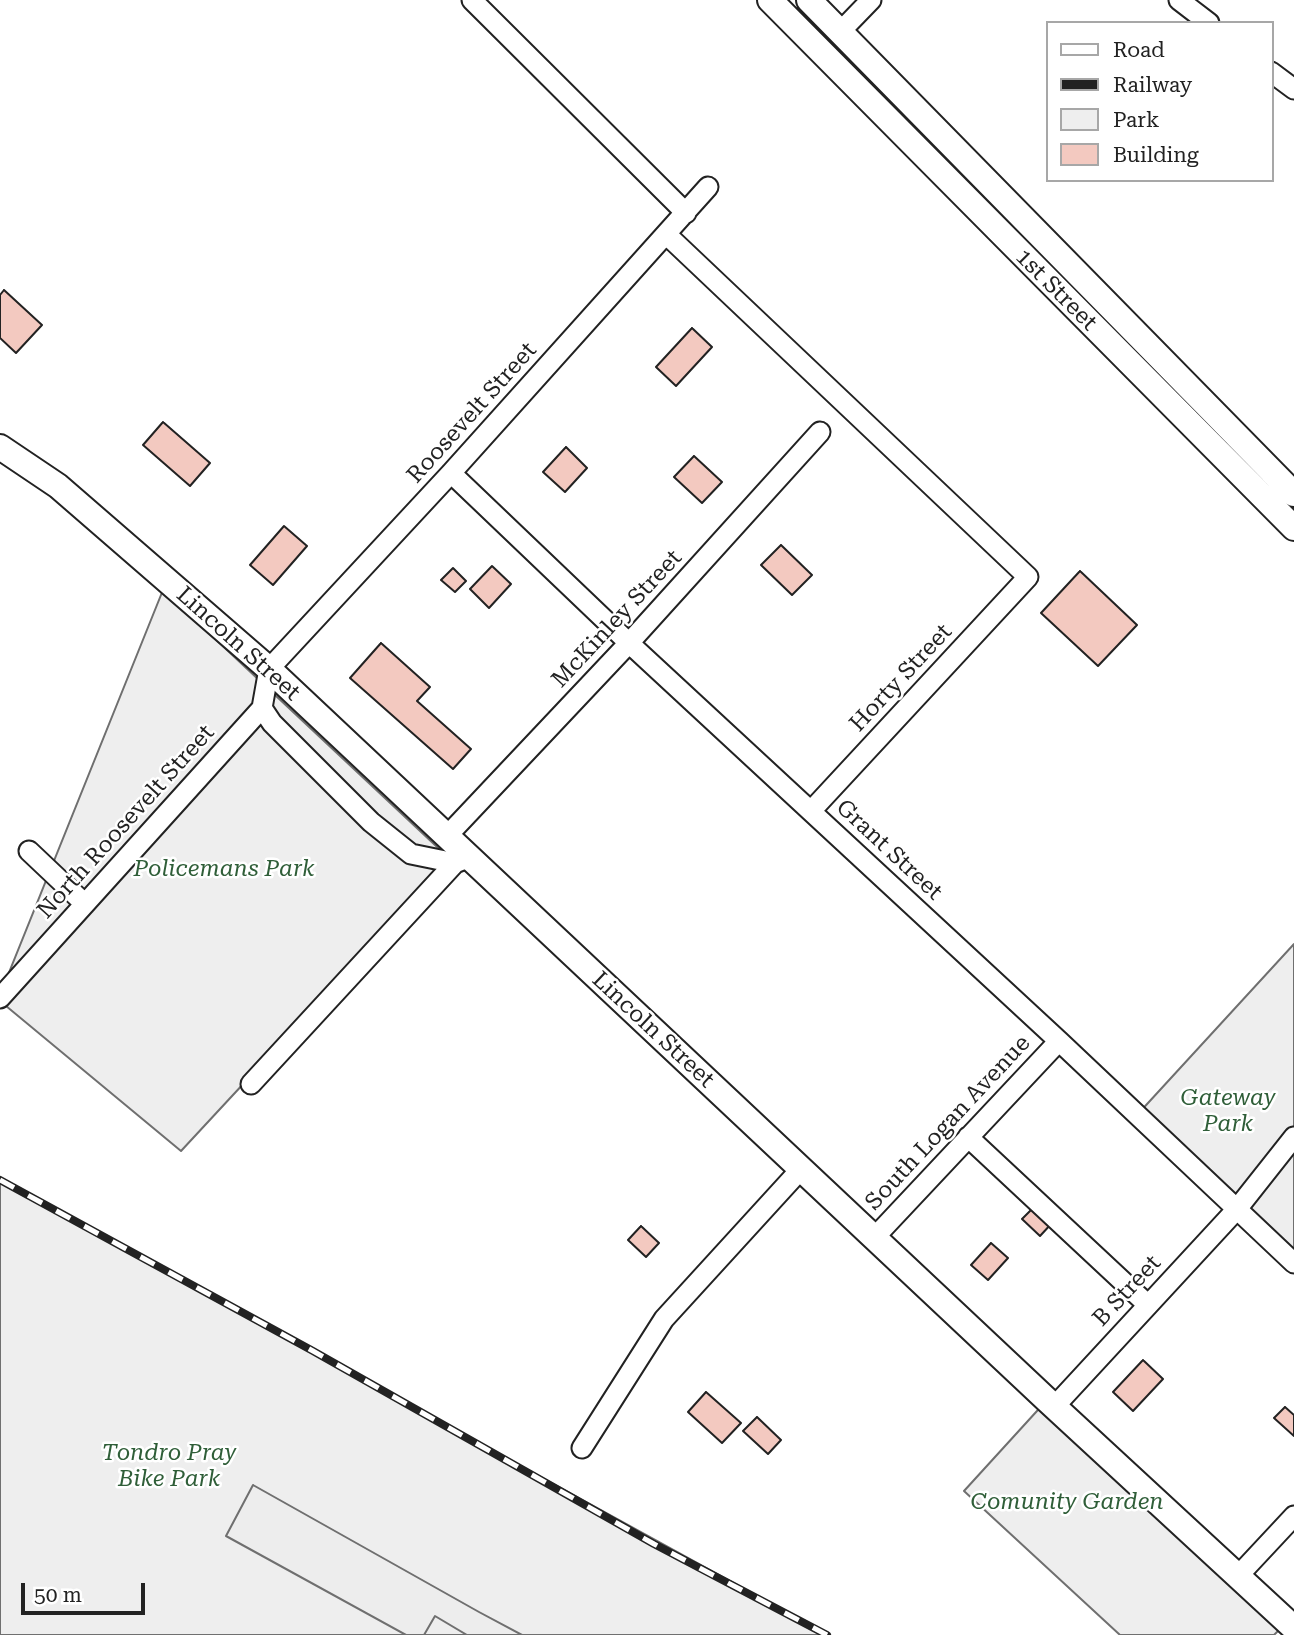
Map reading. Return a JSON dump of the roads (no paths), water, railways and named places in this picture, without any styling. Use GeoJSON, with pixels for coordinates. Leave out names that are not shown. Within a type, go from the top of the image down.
{"type":"FeatureCollection","features":[{"type":"Feature","properties":{"kind":"main road","name":"1st Street"},"geometry":{"type":"LineString","coordinates":[[770,0],[1294,528]]}},
{"type":"Feature","properties":{"kind":"main road","name":"1st Street"},"geometry":{"type":"LineString","coordinates":[[809,0],[1294,494]]}},
{"type":"Feature","properties":{"kind":"main road","name":"Lincoln Street"},"geometry":{"type":"LineString","coordinates":[[0,447],[80,504],[269,669],[447,836],[462,860],[801,1169],[1294,1628]]}},
{"type":"Feature","properties":{"kind":"street"},"geometry":{"type":"LineString","coordinates":[[472,0],[686,213]]}},
{"type":"Feature","properties":{"kind":"street"},"geometry":{"type":"LineString","coordinates":[[841,32],[871,0]]}},
{"type":"Feature","properties":{"kind":"street"},"geometry":{"type":"LineString","coordinates":[[1180,0],[1206,21]]}},
{"type":"Feature","properties":{"kind":"street"},"geometry":{"type":"LineString","coordinates":[[1273,73],[1294,89]]}},
{"type":"Feature","properties":{"kind":"street","name":"Roosevelt Street"},"geometry":{"type":"LineString","coordinates":[[269,669],[667,236],[708,187]]}},
{"type":"Feature","properties":{"kind":"street","name":"Horty Street"},"geometry":{"type":"LineString","coordinates":[[667,236],[1028,577],[811,811]]}},
{"type":"Feature","properties":{"kind":"street","name":"McKinley Street"},"geometry":{"type":"LineString","coordinates":[[447,836],[629,643],[820,432]]}},
{"type":"Feature","properties":{"kind":"street","name":"Grant Street"},"geometry":{"type":"LineString","coordinates":[[451,473],[629,643],[1059,1041],[1294,1263]]}},
{"type":"Feature","properties":{"kind":"street"},"geometry":{"type":"LineString","coordinates":[[269,669],[262,708],[272,723],[381,830],[411,855],[462,860]]}},
{"type":"Feature","properties":{"kind":"street","name":"North Roosevelt Street"},"geometry":{"type":"LineString","coordinates":[[0,998],[262,708]]}},
{"type":"Feature","properties":{"kind":"street"},"geometry":{"type":"LineString","coordinates":[[29,852],[85,904]]}},
{"type":"Feature","properties":{"kind":"street"},"geometry":{"type":"LineString","coordinates":[[251,1084],[462,860]]}},
{"type":"Feature","properties":{"kind":"street","name":"South Logan Avenue"},"geometry":{"type":"LineString","coordinates":[[874,1238],[1059,1041]]}},
{"type":"Feature","properties":{"kind":"street"},"geometry":{"type":"LineString","coordinates":[[968,1137],[1148,1305]]}},
{"type":"Feature","properties":{"kind":"street","name":"B Street"},"geometry":{"type":"LineString","coordinates":[[1054,1407],[1237,1209],[1294,1138]]}},
{"type":"Feature","properties":{"kind":"street"},"geometry":{"type":"LineString","coordinates":[[582,1448],[664,1320],[801,1169]]}},
{"type":"Feature","properties":{"kind":"street"},"geometry":{"type":"LineString","coordinates":[[1238,1576],[1294,1516]]}},
{"type":"Feature","properties":{"kind":"railway"},"geometry":{"type":"LineString","coordinates":[[0,1180],[313,1351],[654,1544],[827,1635]]}},
{"type":"Feature","properties":{"kind":"park label","name":"Policemans Park"},"geometry":{"type":"Point","coordinates":[224,869]}},
{"type":"Feature","properties":{"kind":"park label","name":"Gateway Park"},"geometry":{"type":"Point","coordinates":[1228,1111]}},
{"type":"Feature","properties":{"kind":"park label","name":"Tondro Pray Bike Park"},"geometry":{"type":"Point","coordinates":[169,1466]}},
{"type":"Feature","properties":{"kind":"park label","name":"Comunity Garden"},"geometry":{"type":"Point","coordinates":[1067,1502]}}]}
